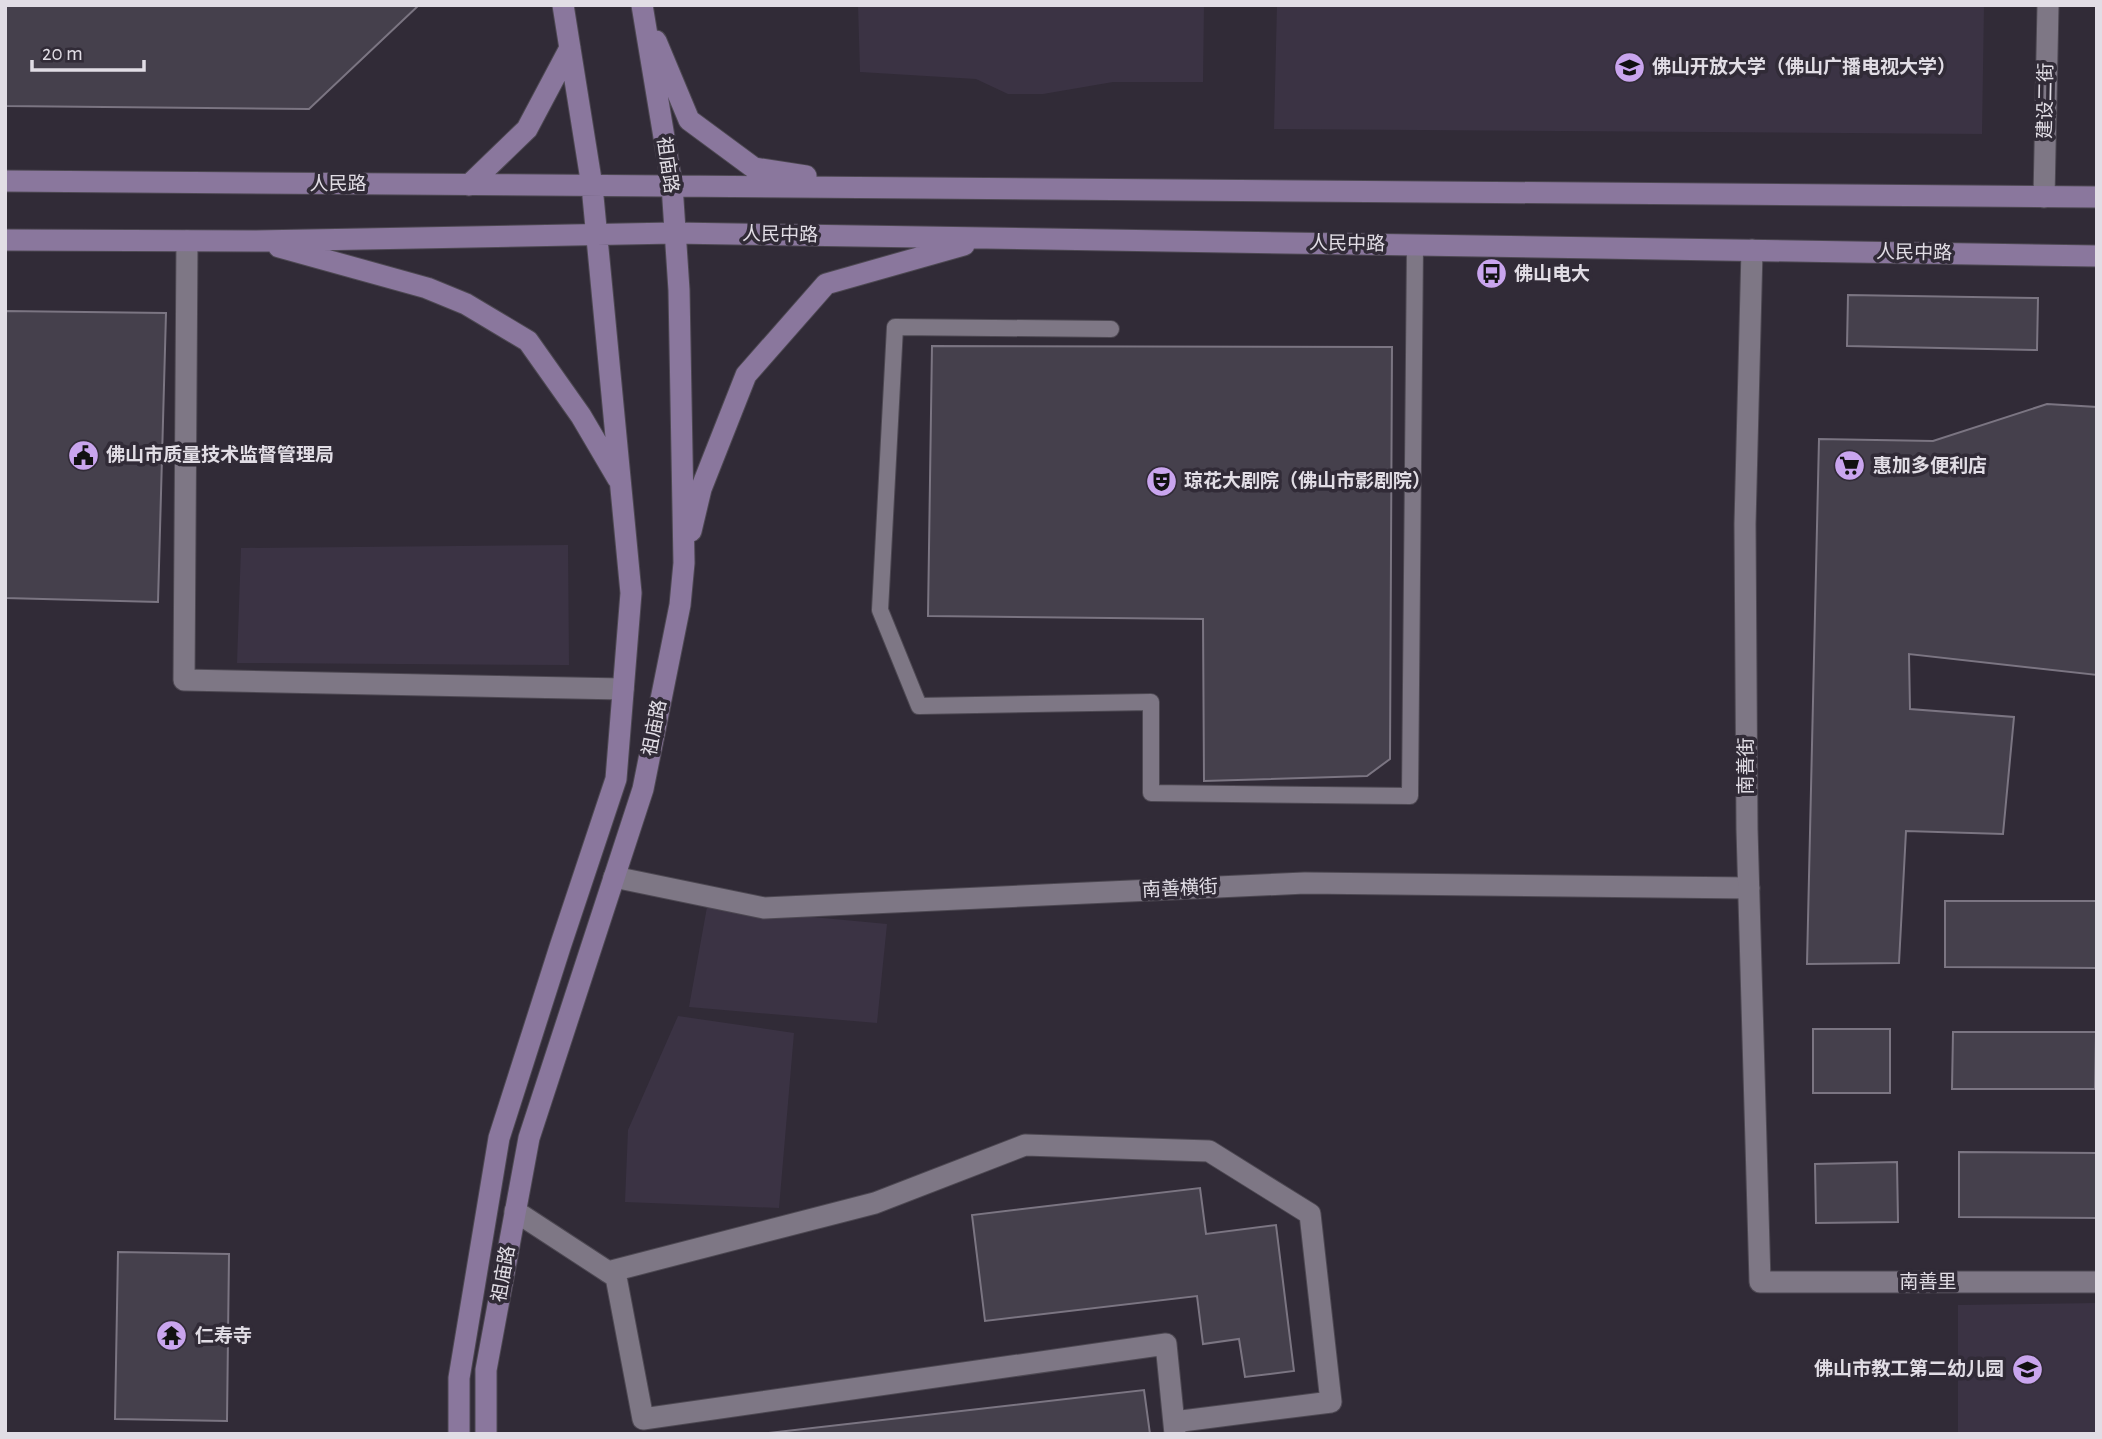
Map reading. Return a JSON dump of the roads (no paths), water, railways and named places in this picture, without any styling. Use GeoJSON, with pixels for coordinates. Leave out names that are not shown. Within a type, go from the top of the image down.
{"type":"FeatureCollection","features":[{"type":"Feature","properties":{"kind":"main road","name":"祖庙路"},"geometry":{"type":"LineString","coordinates":[[459,1434],[458,1378],[499,1139],[559,947],[616,779],[631,593],[592,186],[563,5]]}},
{"type":"Feature","properties":{"kind":"main road","name":"祖庙路"},"geometry":{"type":"LineString","coordinates":[[486,1434],[486,1370],[529,1138],[643,789],[680,606],[684,563],[679,290],[671,185],[645,5]]}},
{"type":"Feature","properties":{"kind":"main road"},"geometry":{"type":"LineString","coordinates":[[645,5],[655,38],[689,120],[754,169],[899,188]]}},
{"type":"Feature","properties":{"kind":"main road"},"geometry":{"type":"LineString","coordinates":[[469,185],[527,129],[569,48]]}},
{"type":"Feature","properties":{"kind":"main road","name":"人民路"},"geometry":{"type":"LineString","coordinates":[[5,181],[671,185]]}},
{"type":"Feature","properties":{"kind":"main road"},"geometry":{"type":"LineString","coordinates":[[671,185],[2097,197]]}},
{"type":"Feature","properties":{"kind":"main road","name":"人民中路"},"geometry":{"type":"LineString","coordinates":[[597,234],[674,233],[2097,256]]}},
{"type":"Feature","properties":{"kind":"main road"},"geometry":{"type":"LineString","coordinates":[[5,240],[256,241],[597,234]]}},
{"type":"Feature","properties":{"kind":"main road"},"geometry":{"type":"LineString","coordinates":[[684,563],[701,489],[746,375],[826,284],[986,239]]}},
{"type":"Feature","properties":{"kind":"main road"},"geometry":{"type":"LineString","coordinates":[[256,241],[427,288],[466,303],[528,341],[581,416],[621,484]]}},
{"type":"Feature","properties":{"kind":"street","name":"建设二街"},"geometry":{"type":"LineString","coordinates":[[2044,197],[2048,5]]}},
{"type":"Feature","properties":{"kind":"street"},"geometry":{"type":"LineString","coordinates":[[187,241],[184,680],[623,689]]}},
{"type":"Feature","properties":{"kind":"street","name":"南善街"},"geometry":{"type":"LineString","coordinates":[[1752,250],[1745,524],[1749,888],[1760,1282]]}},
{"type":"Feature","properties":{"kind":"street","name":"南善横街"},"geometry":{"type":"LineString","coordinates":[[614,877],[764,908],[1305,883],[1749,888]]}},
{"type":"Feature","properties":{"kind":"street"},"geometry":{"type":"LineString","coordinates":[[515,1211],[608,1272],[616,1277],[644,1427],[1166,1344],[1175,1428],[1331,1402],[1310,1214],[1209,1151],[1025,1144],[875,1203],[608,1272]]}},
{"type":"Feature","properties":{"kind":"street","name":"南善里"},"geometry":{"type":"LineString","coordinates":[[1760,1282],[2097,1282]]}},
{"type":"Feature","properties":{"kind":"lane"},"geometry":{"type":"LineString","coordinates":[[1111,329],[895,327],[880,610],[919,706],[1151,702],[1152,793],[1410,796],[1415,245]]}},
{"type":"Feature","properties":{"kind":"place","name":"佛山开放大学（佛山广播电视大学）"},"geometry":{"type":"Point","coordinates":[1629,67]}},
{"type":"Feature","properties":{"kind":"place","name":"佛山电大"},"geometry":{"type":"Point","coordinates":[1491,274]}},
{"type":"Feature","properties":{"kind":"place","name":"佛山市质量技术监督管理局"},"geometry":{"type":"Point","coordinates":[83,455]}},
{"type":"Feature","properties":{"kind":"place","name":"惠加多便利店"},"geometry":{"type":"Point","coordinates":[1850,466]}},
{"type":"Feature","properties":{"kind":"place","name":"琼花大剧院（佛山市影剧院）"},"geometry":{"type":"Point","coordinates":[1161,481]}},
{"type":"Feature","properties":{"kind":"place","name":"仁寿寺"},"geometry":{"type":"Point","coordinates":[172,1336]}},
{"type":"Feature","properties":{"kind":"place","name":"佛山市教工第二幼儿园"},"geometry":{"type":"Point","coordinates":[2027,1369]}}]}
